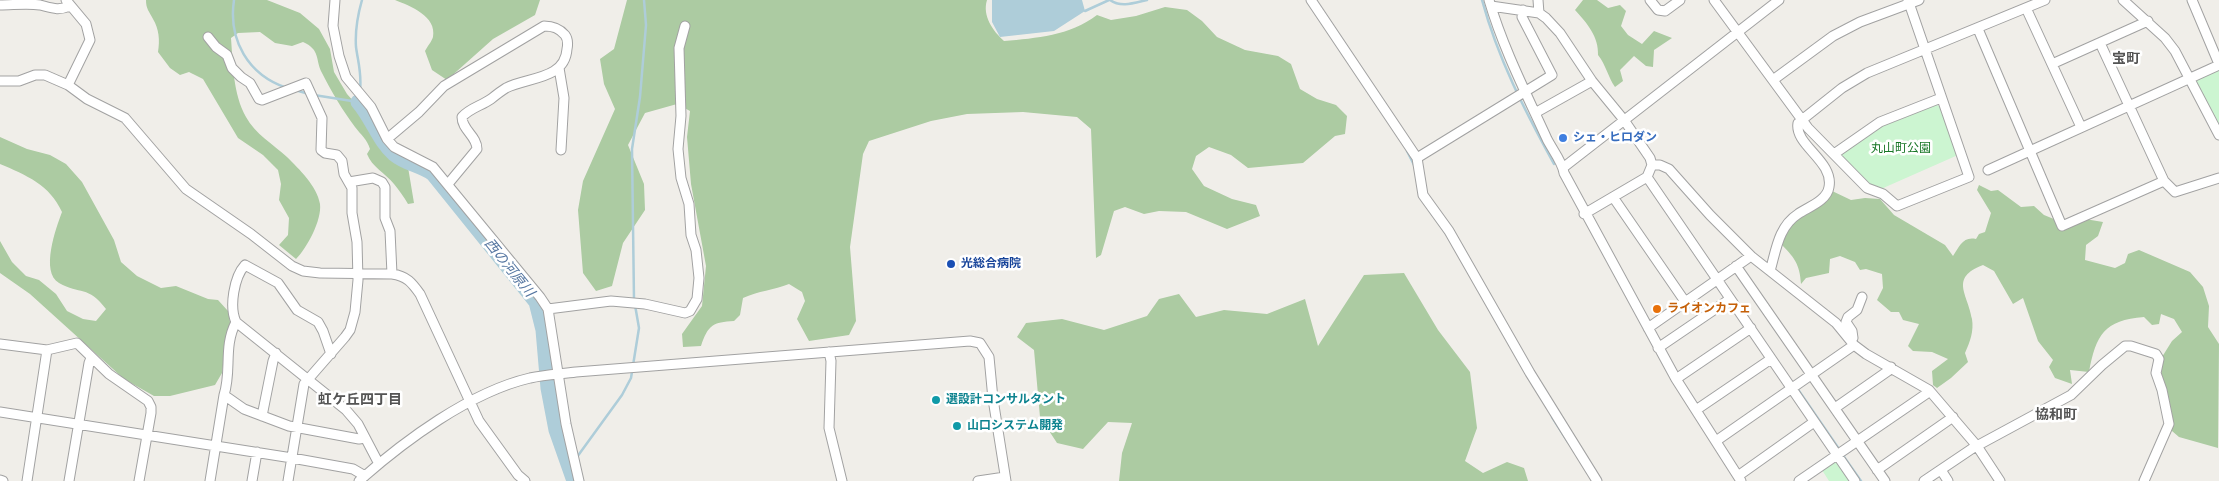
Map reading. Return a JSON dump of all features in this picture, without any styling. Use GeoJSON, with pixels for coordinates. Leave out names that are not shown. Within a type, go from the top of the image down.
{"type":"FeatureCollection","features":[{"type":"Feature","properties":{"kind":"street"},"geometry":{"type":"LineString","coordinates":[[335,0],[333,26],[338,56],[346,77],[371,107],[388,139],[394,147],[433,168],[448,184],[548,309],[566,424],[579,481]]}},
{"type":"Feature","properties":{"kind":"street"},"geometry":{"type":"LineString","coordinates":[[1311,0],[1417,158],[1423,195],[1449,231],[1530,373],[1598,481]]}},
{"type":"Feature","properties":{"kind":"street"},"geometry":{"type":"LineString","coordinates":[[1538,0],[1539,13]]}},
{"type":"Feature","properties":{"kind":"street"},"geometry":{"type":"LineString","coordinates":[[1650,0],[1658,10],[1665,11],[1680,0]]}},
{"type":"Feature","properties":{"kind":"street"},"geometry":{"type":"LineString","coordinates":[[1714,0],[1802,121],[1867,188],[1883,194],[1897,206],[1969,177],[1908,2]]}},
{"type":"Feature","properties":{"kind":"street"},"geometry":{"type":"LineString","coordinates":[[1564,167],[1779,0]]}},
{"type":"Feature","properties":{"kind":"street"},"geometry":{"type":"LineString","coordinates":[[1772,80],[1833,36],[1860,22],[1908,2],[1919,0]]}},
{"type":"Feature","properties":{"kind":"street"},"geometry":{"type":"LineString","coordinates":[[1770,271],[1772,256],[1789,221],[1816,204],[1830,188],[1828,176],[1816,155],[1801,138],[1797,128],[1798,123],[1842,88],[1867,73],[2045,0]]}},
{"type":"Feature","properties":{"kind":"street"},"geometry":{"type":"LineString","coordinates":[[2123,0],[2148,21],[2175,51],[2219,135]]}},
{"type":"Feature","properties":{"kind":"street"},"geometry":{"type":"LineString","coordinates":[[1988,170],[2219,64],[2192,0]]}},
{"type":"Feature","properties":{"kind":"street"},"geometry":{"type":"LineString","coordinates":[[0,5],[39,5],[53,10],[62,9],[68,3],[86,24],[90,40],[68,84]]}},
{"type":"Feature","properties":{"kind":"street"},"geometry":{"type":"LineString","coordinates":[[1490,3],[1539,13],[1546,18],[1560,33],[1592,81],[1624,120],[1650,158],[1652,165],[1647,177],[1584,214]]}},
{"type":"Feature","properties":{"kind":"street"},"geometry":{"type":"LineString","coordinates":[[1490,3],[1524,91],[1553,153],[1564,167],[1564,173],[1584,214],[1676,379],[1740,478],[1814,422]]}},
{"type":"Feature","properties":{"kind":"street"},"geometry":{"type":"LineString","coordinates":[[2026,8],[2081,127]]}},
{"type":"Feature","properties":{"kind":"street"},"geometry":{"type":"LineString","coordinates":[[1417,158],[1517,98],[1524,91],[1552,76],[1522,17],[1523,10]]}},
{"type":"Feature","properties":{"kind":"street"},"geometry":{"type":"LineString","coordinates":[[2052,64],[2148,21]]}},
{"type":"Feature","properties":{"kind":"street"},"geometry":{"type":"LineString","coordinates":[[388,139],[420,112],[444,86],[544,26],[552,26],[561,30],[567,38],[567,51],[559,68],[564,98],[560,150]]}},
{"type":"Feature","properties":{"kind":"street"},"geometry":{"type":"LineString","coordinates":[[548,309],[611,301],[644,304],[685,313],[690,310],[697,299],[699,278],[696,250],[691,235],[689,204],[682,178],[678,149],[681,116],[679,48],[684,26]]}},
{"type":"Feature","properties":{"kind":"street"},"geometry":{"type":"LineString","coordinates":[[1978,29],[2062,226],[2164,181]]}},
{"type":"Feature","properties":{"kind":"street"},"geometry":{"type":"LineString","coordinates":[[208,37],[216,47],[227,55],[232,68],[240,77],[250,83],[259,99],[262,100],[306,83],[322,118],[321,150],[325,154],[337,155],[342,160],[344,174],[349,182],[357,242],[358,273],[355,312],[350,330],[304,384],[288,481]]}},
{"type":"Feature","properties":{"kind":"street"},"geometry":{"type":"LineString","coordinates":[[2100,43],[2164,181],[2175,192],[2219,178]]}},
{"type":"Feature","properties":{"kind":"street"},"geometry":{"type":"LineString","coordinates":[[448,184],[478,149],[477,143],[462,122],[462,117],[467,111],[490,100],[508,87],[533,80],[559,68]]}},
{"type":"Feature","properties":{"kind":"street"},"geometry":{"type":"LineString","coordinates":[[0,82],[19,81],[35,75],[46,75],[68,84],[87,99],[125,118],[186,189],[251,234],[292,266],[303,271],[320,273],[401,275],[410,280],[420,294],[479,420],[518,475],[525,481]]}},
{"type":"Feature","properties":{"kind":"street"},"geometry":{"type":"LineString","coordinates":[[1535,113],[1592,81]]}},
{"type":"Feature","properties":{"kind":"street"},"geometry":{"type":"LineString","coordinates":[[1834,154],[1880,122],[1941,98]]}},
{"type":"Feature","properties":{"kind":"street"},"geometry":{"type":"LineString","coordinates":[[1652,165],[1669,168],[1710,215],[1751,256],[1836,322],[1852,342],[1866,354],[1929,390],[1977,446],[2000,481]]}},
{"type":"Feature","properties":{"kind":"street"},"geometry":{"type":"LineString","coordinates":[[1647,177],[1855,481]]}},
{"type":"Feature","properties":{"kind":"street"},"geometry":{"type":"LineString","coordinates":[[349,182],[373,178],[382,182],[385,187],[385,218],[390,231],[392,274]]}},
{"type":"Feature","properties":{"kind":"street"},"geometry":{"type":"LineString","coordinates":[[1613,197],[1686,303]]}},
{"type":"Feature","properties":{"kind":"street"},"geometry":{"type":"LineString","coordinates":[[1648,328],[1751,256]]}},
{"type":"Feature","properties":{"kind":"street"},"geometry":{"type":"LineString","coordinates":[[331,354],[318,322],[297,310],[278,283],[245,265],[240,271],[233,303],[233,315],[236,322],[346,410],[358,424],[379,464]]}},
{"type":"Feature","properties":{"kind":"street"},"geometry":{"type":"LineString","coordinates":[[1736,266],[1885,481]]}},
{"type":"Feature","properties":{"kind":"street"},"geometry":{"type":"LineString","coordinates":[[1716,442],[1812,375],[1852,342],[1852,332],[1846,322],[1848,317],[1857,310],[1862,297]]}},
{"type":"Feature","properties":{"kind":"street"},"geometry":{"type":"LineString","coordinates":[[1658,348],[1730,299]]}},
{"type":"Feature","properties":{"kind":"street"},"geometry":{"type":"LineString","coordinates":[[210,481],[228,374],[227,351],[236,322]]}},
{"type":"Feature","properties":{"kind":"street"},"geometry":{"type":"LineString","coordinates":[[1676,379],[1751,328]]}},
{"type":"Feature","properties":{"kind":"street"},"geometry":{"type":"LineString","coordinates":[[0,412],[147,434],[353,469],[362,478],[379,464],[470,402],[499,388],[522,381],[558,374],[970,342],[980,343],[989,357],[992,399],[1005,479],[978,481]]}},
{"type":"Feature","properties":{"kind":"street"},"geometry":{"type":"LineString","coordinates":[[0,344],[47,350],[77,343],[91,358],[130,390],[148,401],[151,413],[139,481]]}},
{"type":"Feature","properties":{"kind":"street"},"geometry":{"type":"LineString","coordinates":[[1924,481],[1977,446],[2071,395],[2102,365],[2126,346],[2131,346],[2156,354],[2159,359],[2156,373],[2162,390],[2169,424],[2144,481]]}},
{"type":"Feature","properties":{"kind":"street"},"geometry":{"type":"LineString","coordinates":[[27,481],[47,350]]}},
{"type":"Feature","properties":{"kind":"street"},"geometry":{"type":"LineString","coordinates":[[829,352],[831,361],[829,428],[842,481]]}},
{"type":"Feature","properties":{"kind":"street"},"geometry":{"type":"LineString","coordinates":[[262,416],[272,361],[276,354]]}},
{"type":"Feature","properties":{"kind":"street"},"geometry":{"type":"LineString","coordinates":[[70,481],[91,358]]}},
{"type":"Feature","properties":{"kind":"street"},"geometry":{"type":"LineString","coordinates":[[1696,410],[1771,359]]}},
{"type":"Feature","properties":{"kind":"street"},"geometry":{"type":"LineString","coordinates":[[1835,408],[1891,367]]}},
{"type":"Feature","properties":{"kind":"street"},"geometry":{"type":"LineString","coordinates":[[1800,481],[1926,394],[1929,390]]}},
{"type":"Feature","properties":{"kind":"street"},"geometry":{"type":"LineString","coordinates":[[224,395],[244,408],[296,428],[359,439],[365,438]]}},
{"type":"Feature","properties":{"kind":"street"},"geometry":{"type":"LineString","coordinates":[[1877,470],[1953,417]]}},
{"type":"Feature","properties":{"kind":"street"},"geometry":{"type":"LineString","coordinates":[[252,481],[256,452]]}},
{"type":"Feature","properties":{"kind":"street"},"geometry":{"type":"LineString","coordinates":[[1940,470],[1948,481]]}},
{"type":"Feature","properties":{"kind":"green space"},"geometry":{"type":"Polygon","coordinates":[[[146,0],[267,0],[300,13],[319,29],[330,49],[334,72],[347,94],[371,121],[383,145],[408,167],[414,203],[408,204],[394,184],[369,159],[367,154],[370,149],[367,142],[333,94],[322,73],[313,48],[303,42],[292,46],[275,43],[260,32],[238,33],[231,38],[234,79],[238,99],[246,117],[254,129],[287,157],[307,178],[320,204],[319,218],[313,233],[305,248],[296,259],[279,245],[288,235],[289,218],[279,200],[281,184],[278,170],[263,155],[238,138],[203,79],[189,72],[180,75],[170,68],[158,52],[158,31],[147,8],[146,0]]]}},
{"type":"Feature","properties":{"kind":"green space"},"geometry":{"type":"Polygon","coordinates":[[[395,0],[540,0],[535,15],[493,39],[447,80],[432,70],[425,51],[433,37],[431,23],[421,13],[395,0]]]}},
{"type":"Feature","properties":{"kind":"green space"},"geometry":{"type":"Polygon","coordinates":[[[627,0],[987,0],[987,17],[996,33],[1004,41],[1041,37],[1064,32],[1097,15],[1111,20],[1136,16],[1165,7],[1187,10],[1202,21],[1217,37],[1245,50],[1278,56],[1291,64],[1300,89],[1317,99],[1336,105],[1347,116],[1345,134],[1335,136],[1303,163],[1248,168],[1231,155],[1209,147],[1196,156],[1192,169],[1204,186],[1232,199],[1256,205],[1260,216],[1227,229],[1186,212],[1159,211],[1144,214],[1125,207],[1114,211],[1101,255],[1096,258],[1091,129],[1077,117],[1023,112],[967,114],[931,121],[869,141],[863,154],[850,247],[856,321],[849,335],[809,341],[797,319],[805,301],[802,292],[789,284],[743,298],[740,315],[734,321],[721,322],[712,326],[706,333],[701,346],[683,347],[682,334],[702,306],[706,266],[691,184],[687,137],[690,111],[677,104],[645,113],[628,145],[644,184],[645,210],[623,243],[612,286],[596,291],[583,273],[578,210],[583,181],[615,109],[604,84],[600,59],[614,49],[627,0]]]}},
{"type":"Feature","properties":{"kind":"green space"},"geometry":{"type":"Polygon","coordinates":[[[1583,0],[1597,0],[1608,8],[1620,5],[1626,11],[1621,26],[1628,35],[1642,44],[1654,31],[1672,38],[1654,50],[1653,67],[1646,66],[1634,56],[1620,70],[1623,81],[1615,87],[1598,55],[1597,42],[1594,36],[1588,25],[1575,10],[1583,0]]]}},
{"type":"Feature","properties":{"kind":"green space"},"geometry":{"type":"Polygon","coordinates":[[[2219,70],[2219,124],[2195,80],[2219,70]]]}},
{"type":"Feature","properties":{"kind":"green space","name":"丸山町公園"},"geometry":{"type":"Polygon","coordinates":[[[1935,104],[1941,107],[1958,155],[1881,189],[1870,184],[1841,158],[1842,154],[1885,124],[1935,104]]]}},
{"type":"Feature","properties":{"kind":"green space"},"geometry":{"type":"Polygon","coordinates":[[[0,137],[27,149],[50,155],[66,164],[82,182],[114,240],[121,262],[137,276],[161,288],[176,286],[208,299],[218,300],[228,311],[231,327],[222,373],[215,385],[170,396],[154,396],[124,379],[30,294],[0,273],[0,241],[12,262],[26,276],[39,280],[56,294],[67,311],[83,319],[96,321],[106,309],[94,296],[66,287],[53,277],[50,260],[51,249],[62,212],[44,188],[19,172],[0,164],[0,137]]]}},
{"type":"Feature","properties":{"kind":"green space"},"geometry":{"type":"Polygon","coordinates":[[[1979,185],[1991,191],[1998,190],[2021,207],[2034,206],[2044,215],[2071,226],[2085,219],[2103,222],[2098,236],[2086,245],[2085,260],[2115,268],[2125,263],[2128,254],[2139,250],[2190,272],[2203,287],[2209,306],[2208,327],[2219,344],[2218,448],[2179,437],[2172,431],[2168,404],[2161,381],[2162,357],[2172,341],[2182,332],[2174,319],[2161,314],[2159,324],[2152,325],[2144,317],[2130,319],[2111,326],[2099,339],[2089,372],[2070,370],[2072,384],[2055,378],[2049,367],[2053,360],[2038,341],[2023,298],[2013,304],[1994,271],[1983,265],[1966,275],[1964,281],[1963,288],[1972,323],[1971,336],[1965,353],[1968,362],[1937,388],[1933,385],[1932,371],[1948,359],[1932,352],[1913,351],[1908,346],[1919,324],[1903,320],[1899,312],[1891,312],[1877,300],[1883,288],[1882,274],[1866,269],[1860,270],[1855,262],[1840,256],[1830,259],[1829,273],[1806,278],[1801,284],[1795,261],[1780,243],[1785,231],[1830,190],[1851,200],[1865,198],[1880,199],[1894,215],[1945,245],[1953,256],[1959,246],[1965,241],[1972,238],[1976,239],[1979,234],[1985,232],[1991,213],[1977,190],[1979,185]]]}},
{"type":"Feature","properties":{"kind":"green space"},"geometry":{"type":"Polygon","coordinates":[[[1404,273],[1438,330],[1470,372],[1477,428],[1465,461],[1483,473],[1507,462],[1524,468],[1528,481],[1119,481],[1122,453],[1132,423],[1108,422],[1083,449],[1057,443],[1040,417],[1034,350],[1017,337],[1026,323],[1062,319],[1104,330],[1147,316],[1159,299],[1179,294],[1196,317],[1224,310],[1267,314],[1305,299],[1318,346],[1364,275],[1404,273]]]}},
{"type":"Feature","properties":{"kind":"green space"},"geometry":{"type":"Polygon","coordinates":[[[1835,460],[1850,481],[1829,481],[1822,470],[1835,460]]]}},
{"type":"Feature","properties":{"kind":"water"},"geometry":{"type":"Polygon","coordinates":[[[992,0],[1082,0],[1085,11],[1054,31],[1000,37],[992,22],[992,0]]]}},
{"type":"Feature","properties":{"kind":"waterway"},"geometry":{"type":"LineString","coordinates":[[234,0],[234,29],[244,54],[261,74],[287,88]]}},
{"type":"Feature","properties":{"kind":"waterway"},"geometry":{"type":"LineString","coordinates":[[360,90],[356,41],[357,23],[362,0]]}},
{"type":"Feature","properties":{"kind":"waterway"},"geometry":{"type":"LineString","coordinates":[[634,300],[632,149],[640,97],[646,25],[644,0]]}},
{"type":"Feature","properties":{"kind":"waterway"},"geometry":{"type":"LineString","coordinates":[[1085,11],[1109,0]]}},
{"type":"Feature","properties":{"kind":"waterway"},"geometry":{"type":"LineString","coordinates":[[1110,0],[1119,4],[1147,0]]}},
{"type":"Feature","properties":{"kind":"waterway"},"geometry":{"type":"LineString","coordinates":[[1482,0],[1504,64],[1554,164]]}},
{"type":"Feature","properties":{"kind":"waterway"},"geometry":{"type":"LineString","coordinates":[[295,90],[309,94]]}},
{"type":"Feature","properties":{"kind":"waterway"},"geometry":{"type":"LineString","coordinates":[[314,95],[358,102],[359,98]]}},
{"type":"Feature","properties":{"kind":"waterway","name":"西の河原川"},"geometry":{"type":"LineString","coordinates":[[358,102],[384,143],[394,154],[433,174],[536,302],[543,330],[548,388],[556,430],[574,481]]}},
{"type":"Feature","properties":{"kind":"waterway"},"geometry":{"type":"LineString","coordinates":[[1407,151],[1415,167]]}},
{"type":"Feature","properties":{"kind":"waterway"},"geometry":{"type":"LineString","coordinates":[[1423,201],[1447,235]]}},
{"type":"Feature","properties":{"kind":"waterway"},"geometry":{"type":"LineString","coordinates":[[577,457],[622,395],[631,378],[639,328],[635,305]]}},
{"type":"Feature","properties":{"kind":"waterway"},"geometry":{"type":"LineString","coordinates":[[1797,388],[1839,449]]}},
{"type":"Feature","properties":{"kind":"waterway"},"geometry":{"type":"LineString","coordinates":[[1552,417],[1568,442]]}},
{"type":"Feature","properties":{"kind":"waterway"},"geometry":{"type":"LineString","coordinates":[[1842,454],[1861,481]]}},
{"type":"Feature","properties":{"kind":"place","name":"シェ・ヒロダン"},"geometry":{"type":"Point","coordinates":[1563,138]}},
{"type":"Feature","properties":{"kind":"place","name":"光総合病院"},"geometry":{"type":"Point","coordinates":[951,264]}},
{"type":"Feature","properties":{"kind":"place","name":"ライオンカフェ"},"geometry":{"type":"Point","coordinates":[1657,309]}},
{"type":"Feature","properties":{"kind":"place","name":"選設計コンサルタント"},"geometry":{"type":"Point","coordinates":[936,400]}},
{"type":"Feature","properties":{"kind":"place","name":"山口システム開発"},"geometry":{"type":"Point","coordinates":[957,426]}},
{"type":"Feature","properties":{"kind":"district","name":"宝町"},"geometry":{"type":"Point","coordinates":[2126,59]}},
{"type":"Feature","properties":{"kind":"district","name":"虹ケ丘四丁目"},"geometry":{"type":"Point","coordinates":[360,400]}},
{"type":"Feature","properties":{"kind":"district","name":"協和町"},"geometry":{"type":"Point","coordinates":[2056,415]}}]}
